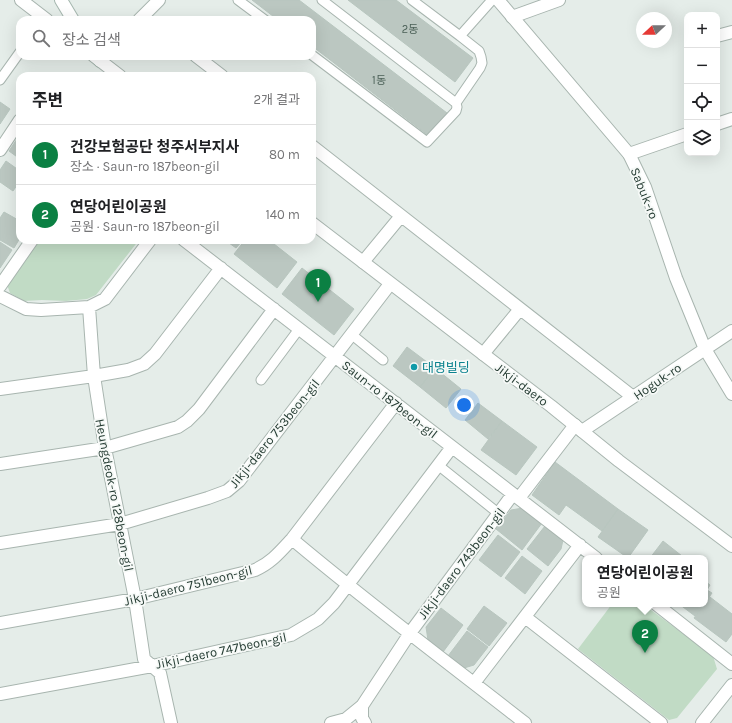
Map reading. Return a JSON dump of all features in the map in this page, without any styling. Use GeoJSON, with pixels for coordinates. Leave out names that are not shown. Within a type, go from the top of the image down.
{"type":"FeatureCollection","features":[{"type":"Feature","properties":{"kind":"street"},"geometry":{"type":"LineString","coordinates":[[22,0],[41,16]]}},
{"type":"Feature","properties":{"kind":"street"},"geometry":{"type":"LineString","coordinates":[[61,0],[71,16]]}},
{"type":"Feature","properties":{"kind":"street"},"geometry":{"type":"LineString","coordinates":[[147,16],[159,0]]}},
{"type":"Feature","properties":{"kind":"street","name":"Sabuk-ro"},"geometry":{"type":"LineString","coordinates":[[498,0],[629,154],[646,187],[676,278],[705,349],[732,394]]}},
{"type":"Feature","properties":{"kind":"street"},"geometry":{"type":"LineString","coordinates":[[512,17],[559,0]]}},
{"type":"Feature","properties":{"kind":"street"},"geometry":{"type":"LineString","coordinates":[[720,35],[732,32]]}},
{"type":"Feature","properties":{"kind":"street"},"geometry":{"type":"LineString","coordinates":[[102,60],[116,72]]}},
{"type":"Feature","properties":{"kind":"street"},"geometry":{"type":"LineString","coordinates":[[201,60],[217,72]]}},
{"type":"Feature","properties":{"kind":"street"},"geometry":{"type":"LineString","coordinates":[[720,123],[732,119]]}},
{"type":"Feature","properties":{"kind":"street"},"geometry":{"type":"LineString","coordinates":[[0,150],[16,126]]}},
{"type":"Feature","properties":{"kind":"street"},"geometry":{"type":"LineString","coordinates":[[629,154],[684,135]]}},
{"type":"Feature","properties":{"kind":"street"},"geometry":{"type":"LineString","coordinates":[[316,149],[633,397]]}},
{"type":"Feature","properties":{"kind":"street"},"geometry":{"type":"LineString","coordinates":[[363,262],[401,216]]}},
{"type":"Feature","properties":{"kind":"street","name":"Jikji-daero"},"geometry":{"type":"LineString","coordinates":[[316,226],[579,428],[619,461],[732,546]]}},
{"type":"Feature","properties":{"kind":"street"},"geometry":{"type":"LineString","coordinates":[[0,286],[29,244]]}},
{"type":"Feature","properties":{"kind":"street"},"geometry":{"type":"LineString","coordinates":[[0,296],[26,309],[41,310],[89,307],[105,299],[147,244]]}},
{"type":"Feature","properties":{"kind":"street","name":"Saun-ro 187beon-gil"},"geometry":{"type":"LineString","coordinates":[[189,244],[592,555]]}},
{"type":"Feature","properties":{"kind":"street"},"geometry":{"type":"LineString","coordinates":[[0,389],[94,376],[128,370],[144,364],[155,354],[221,268]]}},
{"type":"Feature","properties":{"kind":"street","name":"Jikji-daero 753beon-gil"},"geometry":{"type":"LineString","coordinates":[[0,543],[120,524],[227,492],[239,481],[390,284]]}},
{"type":"Feature","properties":{"kind":"street","name":"Heungdeok-ro 128beon-gil"},"geometry":{"type":"LineString","coordinates":[[89,307],[94,376],[105,448],[135,599],[144,659],[160,673],[171,723]]}},
{"type":"Feature","properties":{"kind":"street"},"geometry":{"type":"LineString","coordinates":[[483,354],[520,308]]}},
{"type":"Feature","properties":{"kind":"street"},"geometry":{"type":"LineString","coordinates":[[0,464],[105,448],[178,426],[187,421],[199,409],[274,309]]}},
{"type":"Feature","properties":{"kind":"street","name":"Hoguk-ro"},"geometry":{"type":"LineString","coordinates":[[579,428],[633,397],[732,332]]}},
{"type":"Feature","properties":{"kind":"street","name":"Jikji-daero 751beon-gil"},"geometry":{"type":"LineString","coordinates":[[0,623],[135,599],[255,570],[266,565],[292,540],[396,403]]}},
{"type":"Feature","properties":{"kind":"street","name":"Jikji-daero 743beon-gil"},"geometry":{"type":"LineString","coordinates":[[331,723],[346,719],[362,706],[410,633],[498,513],[516,496],[579,428]]}},
{"type":"Feature","properties":{"kind":"street","name":"Jikji-daero 747beon-gil"},"geometry":{"type":"LineString","coordinates":[[0,694],[152,666],[291,635],[318,618],[334,603],[452,447]]}},
{"type":"Feature","properties":{"kind":"street"},"geometry":{"type":"LineString","coordinates":[[292,540],[348,586],[410,633]]}},
{"type":"Feature","properties":{"kind":"street"},"geometry":{"type":"LineString","coordinates":[[474,683],[580,545]]}},
{"type":"Feature","properties":{"kind":"street"},"geometry":{"type":"LineString","coordinates":[[660,607],[732,664]]}},
{"type":"Feature","properties":{"kind":"street"},"geometry":{"type":"LineString","coordinates":[[525,617],[661,723]]}},
{"type":"Feature","properties":{"kind":"street","name":"Jikji-daero 743beon-gil"},"geometry":{"type":"LineString","coordinates":[[410,633],[525,723]]}},
{"type":"Feature","properties":{"kind":"street"},"geometry":{"type":"LineString","coordinates":[[702,723],[732,685]]}},
{"type":"Feature","properties":{"kind":"street"},"geometry":{"type":"LineString","coordinates":[[362,706],[362,718],[365,723]]}},
{"type":"Feature","properties":{"kind":"lane"},"geometry":{"type":"LineString","coordinates":[[238,0],[260,16]]}},
{"type":"Feature","properties":{"kind":"lane"},"geometry":{"type":"LineString","coordinates":[[322,0],[456,103]]}},
{"type":"Feature","properties":{"kind":"lane"},"geometry":{"type":"LineString","coordinates":[[316,59],[427,142],[456,111],[456,103],[477,73],[482,63],[479,51],[412,0]]}},
{"type":"Feature","properties":{"kind":"lane"},"geometry":{"type":"LineString","coordinates":[[460,36],[492,0]]}},
{"type":"Feature","properties":{"kind":"lane"},"geometry":{"type":"LineString","coordinates":[[0,80],[16,58]]}},
{"type":"Feature","properties":{"kind":"lane"},"geometry":{"type":"LineString","coordinates":[[261,380],[299,329]]}},
{"type":"Feature","properties":{"kind":"lane"},"geometry":{"type":"LineString","coordinates":[[351,334],[383,360]]}},
{"type":"Feature","properties":{"kind":"lane"},"geometry":{"type":"LineString","coordinates":[[438,465],[498,513]]}},
{"type":"Feature","properties":{"kind":"green space"},"geometry":{"type":"Polygon","coordinates":[[[32,244],[136,244],[96,295],[87,299],[66,301],[24,301],[10,293],[6,282],[32,244]]]}},
{"type":"Feature","properties":{"kind":"green space"},"geometry":{"type":"Polygon","coordinates":[[[610,607],[647,607],[713,656],[717,669],[677,718],[669,720],[578,649],[610,607]]]}},
{"type":"Feature","properties":{"kind":"building"},"geometry":{"type":"Polygon","coordinates":[[[252,0],[299,0],[447,113],[429,136],[316,49],[316,16],[273,16],[252,0]]]}},
{"type":"Feature","properties":{"kind":"building"},"geometry":{"type":"Polygon","coordinates":[[[348,0],[396,0],[473,58],[455,82],[348,0]]]}},
{"type":"Feature","properties":{"kind":"building"},"geometry":{"type":"Polygon","coordinates":[[[0,102],[10,109],[0,124],[0,102]]]}},
{"type":"Feature","properties":{"kind":"building"},"geometry":{"type":"Polygon","coordinates":[[[16,140],[16,156],[9,151],[16,140]]]}},
{"type":"Feature","properties":{"kind":"building"},"geometry":{"type":"Polygon","coordinates":[[[6,161],[16,168],[16,187],[13,191],[0,182],[0,170],[6,161]]]}},
{"type":"Feature","properties":{"kind":"building"},"geometry":{"type":"Polygon","coordinates":[[[4,212],[16,219],[16,244],[14,248],[0,240],[0,218],[4,212]]]}},
{"type":"Feature","properties":{"kind":"building"},"geometry":{"type":"Polygon","coordinates":[[[0,242],[12,250],[0,268],[0,242]]]}},
{"type":"Feature","properties":{"kind":"building"},"geometry":{"type":"Polygon","coordinates":[[[230,244],[240,244],[236,248],[230,244]]]}},
{"type":"Feature","properties":{"kind":"building"},"geometry":{"type":"Polygon","coordinates":[[[242,244],[274,244],[297,262],[277,288],[234,254],[242,244]]]}},
{"type":"Feature","properties":{"kind":"building"},"geometry":{"type":"Polygon","coordinates":[[[302,268],[354,309],[334,335],[282,294],[302,268]]]}},
{"type":"Feature","properties":{"kind":"building","name":"대명빌딩"},"geometry":{"type":"Polygon","coordinates":[[[407,347],[435,368],[420,387],[393,366],[407,347]]]}},
{"type":"Feature","properties":{"kind":"building"},"geometry":{"type":"Polygon","coordinates":[[[435,368],[461,389],[446,408],[420,387],[435,368]]]}},
{"type":"Feature","properties":{"kind":"building"},"geometry":{"type":"Polygon","coordinates":[[[478,403],[502,421],[488,439],[465,420],[478,403]]]}},
{"type":"Feature","properties":{"kind":"building"},"geometry":{"type":"Polygon","coordinates":[[[502,421],[537,447],[516,475],[481,450],[502,421]]]}},
{"type":"Feature","properties":{"kind":"building"},"geometry":{"type":"Polygon","coordinates":[[[555,462],[618,509],[602,531],[566,505],[559,515],[532,495],[555,462]]]}},
{"type":"Feature","properties":{"kind":"building"},"geometry":{"type":"Polygon","coordinates":[[[523,508],[542,523],[522,550],[496,529],[511,510],[523,508]]]}},
{"type":"Feature","properties":{"kind":"building"},"geometry":{"type":"Polygon","coordinates":[[[618,509],[648,530],[630,555],[624,555],[598,537],[618,509]]]}},
{"type":"Feature","properties":{"kind":"building"},"geometry":{"type":"Polygon","coordinates":[[[545,526],[563,540],[561,549],[548,566],[527,549],[545,526]]]}},
{"type":"Feature","properties":{"kind":"building"},"geometry":{"type":"Polygon","coordinates":[[[498,535],[520,552],[501,577],[479,560],[498,535]]]}},
{"type":"Feature","properties":{"kind":"building"},"geometry":{"type":"Polygon","coordinates":[[[663,541],[681,555],[652,555],[663,541]]]}},
{"type":"Feature","properties":{"kind":"building"},"geometry":{"type":"Polygon","coordinates":[[[522,556],[542,571],[525,594],[505,578],[522,556]]]}},
{"type":"Feature","properties":{"kind":"building"},"geometry":{"type":"Polygon","coordinates":[[[708,591],[712,593],[708,599],[708,591]]]}},
{"type":"Feature","properties":{"kind":"building"},"geometry":{"type":"Polygon","coordinates":[[[710,597],[732,614],[732,634],[726,642],[694,618],[702,607],[708,607],[708,600],[710,597]]]}},
{"type":"Feature","properties":{"kind":"building"},"geometry":{"type":"Polygon","coordinates":[[[484,606],[507,623],[489,646],[467,629],[484,606]]]}},
{"type":"Feature","properties":{"kind":"building"},"geometry":{"type":"Polygon","coordinates":[[[683,607],[702,607],[695,616],[683,607]]]}},
{"type":"Feature","properties":{"kind":"building"},"geometry":{"type":"Polygon","coordinates":[[[441,608],[463,625],[443,652],[428,640],[426,627],[441,608]]]}},
{"type":"Feature","properties":{"kind":"building"},"geometry":{"type":"Polygon","coordinates":[[[467,631],[488,647],[474,665],[464,668],[448,656],[467,631]]]}},
{"type":"Feature","properties":{"kind":"place","name":"건강보험공단 청주서부지사"},"geometry":{"type":"Point","coordinates":[318,302]}},
{"type":"Feature","properties":{"kind":"place","name":"대명빌딩"},"geometry":{"type":"Point","coordinates":[414,367]}},
{"type":"Feature","properties":{"kind":"place","name":"연당어린이공원"},"geometry":{"type":"Point","coordinates":[645,653]}}]}
